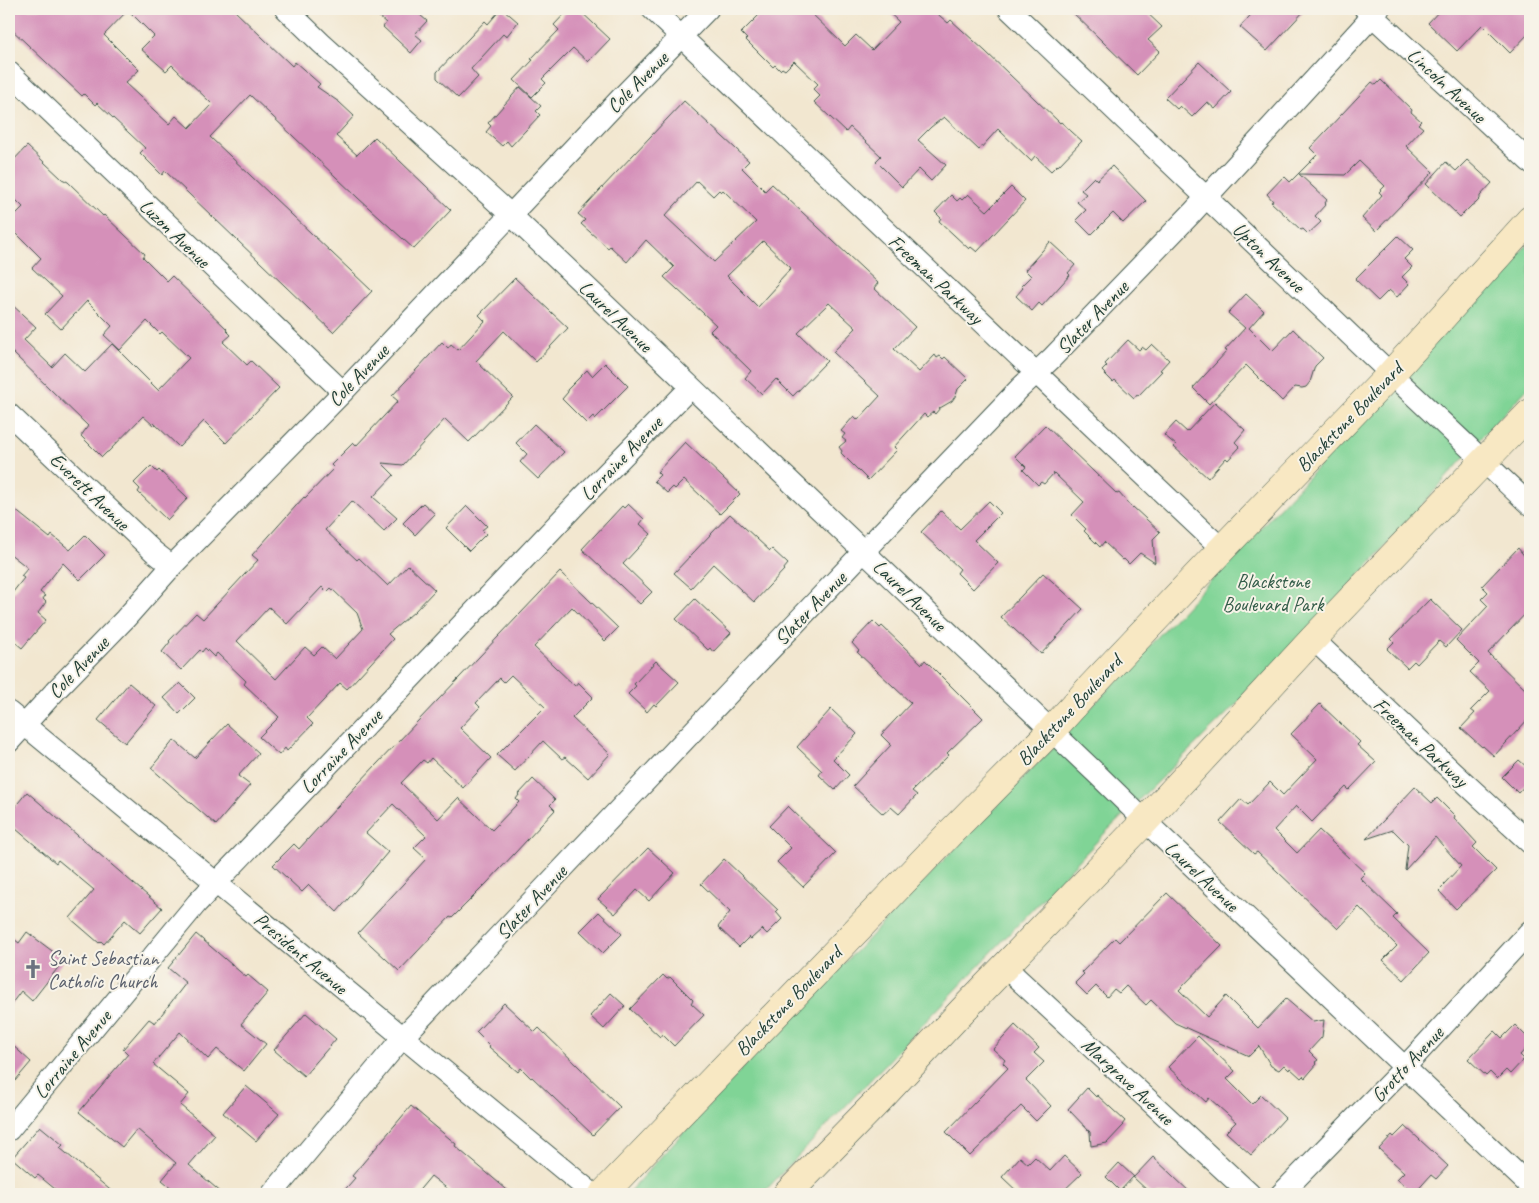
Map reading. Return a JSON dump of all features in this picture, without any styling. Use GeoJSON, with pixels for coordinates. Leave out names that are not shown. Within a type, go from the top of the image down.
{"type":"FeatureCollection","features":[{"type":"Feature","properties":{"kind":"main road","name":"Blackstone Boulevard"},"geometry":{"type":"LineString","coordinates":[[603,1194],[951,832],[1052,730],[1222,549],[1391,374],[1530,220]]}},
{"type":"Feature","properties":{"kind":"main road"},"geometry":{"type":"LineString","coordinates":[[787,1194],[1145,821],[1313,639],[1530,413]]}},
{"type":"Feature","properties":{"kind":"street","name":"Laurel Avenue"},"geometry":{"type":"LineString","coordinates":[[286,9],[320,43],[511,215],[1530,1186]]}},
{"type":"Feature","properties":{"kind":"street","name":"Freeman Parkway"},"geometry":{"type":"LineString","coordinates":[[652,9],[1222,549]]}},
{"type":"Feature","properties":{"kind":"street","name":"Cole Avenue"},"geometry":{"type":"LineString","coordinates":[[9,742],[16,718],[125,619],[172,566],[343,392],[623,96],[708,9]]}},
{"type":"Feature","properties":{"kind":"street","name":"Upton Avenue"},"geometry":{"type":"LineString","coordinates":[[1009,9],[1530,505]]}},
{"type":"Feature","properties":{"kind":"street","name":"Slater Avenue"},"geometry":{"type":"LineString","coordinates":[[272,1194],[403,1038],[864,551],[1206,197],[1372,11]]}},
{"type":"Feature","properties":{"kind":"street","name":"Lincoln Avenue"},"geometry":{"type":"LineString","coordinates":[[1372,11],[1530,162]]}},
{"type":"Feature","properties":{"kind":"street","name":"Luzon Avenue"},"geometry":{"type":"LineString","coordinates":[[9,72],[343,392]]}},
{"type":"Feature","properties":{"kind":"street","name":"Lorraine Avenue"},"geometry":{"type":"LineString","coordinates":[[9,1130],[197,902],[690,387]]}},
{"type":"Feature","properties":{"kind":"street","name":"Everett Avenue"},"geometry":{"type":"LineString","coordinates":[[9,414],[154,552],[172,566]]}},
{"type":"Feature","properties":{"kind":"street","name":"Freeman Parkway"},"geometry":{"type":"LineString","coordinates":[[1313,639],[1530,843]]}},
{"type":"Feature","properties":{"kind":"street","name":"President Avenue"},"geometry":{"type":"LineString","coordinates":[[16,718],[593,1194]]}},
{"type":"Feature","properties":{"kind":"street","name":"Grotto Avenue"},"geometry":{"type":"LineString","coordinates":[[1281,1194],[1404,1068],[1530,931]]}},
{"type":"Feature","properties":{"kind":"street","name":"Margrave Avenue"},"geometry":{"type":"LineString","coordinates":[[1005,967],[1250,1194]]}},
{"type":"Feature","properties":{"kind":"green space","name":"Blackstone Boulevard Park"},"geometry":{"type":"Polygon","coordinates":[[[1530,242],[1530,386],[1491,427],[1308,634],[1104,834],[762,1194],[627,1194],[718,1094],[1083,716],[1530,242]]]}},
{"type":"Feature","properties":{"kind":"building"},"geometry":{"type":"Polygon","coordinates":[[[9,9],[233,9],[292,66],[295,62],[320,84],[317,87],[339,102],[354,116],[336,136],[357,155],[375,137],[451,210],[414,249],[250,95],[210,137],[372,291],[333,332],[165,171],[162,175],[140,153],[145,148],[97,103],[95,105],[84,94],[82,96],[9,27],[9,9]],[[128,10],[104,35],[139,70],[125,83],[169,124],[176,116],[189,128],[212,104],[172,65],[166,71],[141,49],[154,36],[128,10]]]}},
{"type":"Feature","properties":{"kind":"building"},"geometry":{"type":"Polygon","coordinates":[[[370,9],[413,9],[427,21],[415,34],[422,40],[411,53],[383,27],[386,23],[370,9]]]}},
{"type":"Feature","properties":{"kind":"building"},"geometry":{"type":"Polygon","coordinates":[[[501,9],[518,22],[506,37],[503,34],[471,69],[478,77],[458,98],[437,78],[437,72],[485,21],[488,24],[501,9]]]}},
{"type":"Feature","properties":{"kind":"building"},"geometry":{"type":"Polygon","coordinates":[[[569,9],[578,9],[610,39],[588,62],[573,48],[542,79],[546,83],[532,97],[514,80],[559,30],[554,25],[569,9]]]}},
{"type":"Feature","properties":{"kind":"building"},"geometry":{"type":"Polygon","coordinates":[[[765,9],[807,9],[845,46],[856,35],[872,50],[899,22],[885,9],[932,9],[948,23],[951,20],[1060,123],[1082,141],[1051,171],[1035,156],[1031,161],[998,129],[979,150],[944,117],[918,140],[946,165],[931,181],[919,169],[902,187],[876,161],[881,156],[850,127],[846,132],[814,102],[820,96],[813,89],[818,84],[794,61],[785,70],[782,68],[780,70],[775,65],[773,67],[746,40],[741,33],[765,9]]]}},
{"type":"Feature","properties":{"kind":"building"},"geometry":{"type":"Polygon","coordinates":[[[1069,9],[1143,9],[1162,27],[1148,40],[1160,51],[1137,75],[1069,9]]]}},
{"type":"Feature","properties":{"kind":"building"},"geometry":{"type":"Polygon","coordinates":[[[1256,9],[1306,9],[1267,51],[1240,27],[1256,9]]]}},
{"type":"Feature","properties":{"kind":"building"},"geometry":{"type":"Polygon","coordinates":[[[1441,9],[1530,9],[1530,32],[1510,53],[1482,25],[1457,51],[1428,23],[1441,9]]]}},
{"type":"Feature","properties":{"kind":"building"},"geometry":{"type":"Polygon","coordinates":[[[1199,62],[1231,92],[1215,109],[1207,102],[1192,117],[1180,106],[1177,109],[1165,98],[1199,62]]]}},
{"type":"Feature","properties":{"kind":"building"},"geometry":{"type":"Polygon","coordinates":[[[1381,80],[1421,121],[1418,124],[1423,128],[1406,146],[1433,172],[1376,231],[1362,218],[1382,195],[1379,192],[1385,186],[1359,161],[1345,175],[1299,174],[1327,200],[1326,204],[1315,216],[1321,222],[1308,234],[1303,229],[1301,230],[1271,202],[1273,201],[1267,194],[1284,176],[1290,182],[1317,155],[1310,148],[1372,82],[1376,85],[1381,80]]]}},
{"type":"Feature","properties":{"kind":"building"},"geometry":{"type":"Polygon","coordinates":[[[520,87],[541,106],[536,111],[540,115],[511,146],[507,141],[502,146],[486,132],[491,126],[488,123],[520,87]]]}},
{"type":"Feature","properties":{"kind":"building"},"geometry":{"type":"Polygon","coordinates":[[[684,101],[749,161],[742,168],[765,191],[772,184],[878,283],[874,288],[915,327],[894,349],[919,372],[935,355],[937,358],[940,356],[943,359],[945,357],[968,379],[958,389],[952,401],[940,408],[935,414],[933,412],[927,417],[924,414],[894,447],[897,450],[868,480],[841,453],[842,451],[839,447],[846,441],[842,438],[845,434],[841,431],[854,416],[858,420],[880,396],[833,352],[856,328],[829,303],[798,333],[827,361],[793,396],[776,379],[762,394],[745,378],[751,371],[710,331],[716,325],[664,277],[674,267],[646,240],[627,262],[610,246],[608,248],[581,224],[585,220],[578,214],[684,101]],[[697,181],[665,216],[714,262],[756,222],[723,190],[721,192],[719,190],[713,196],[697,181]],[[763,241],[727,276],[758,307],[791,268],[763,241]]]}},
{"type":"Feature","properties":{"kind":"building"},"geometry":{"type":"Polygon","coordinates":[[[27,146],[145,254],[143,257],[167,281],[172,276],[227,329],[231,335],[223,342],[247,365],[251,361],[279,388],[226,443],[204,421],[179,447],[154,423],[153,425],[143,416],[102,457],[81,436],[88,426],[12,352],[9,356],[9,302],[36,327],[24,340],[52,367],[65,353],[85,372],[112,344],[158,390],[189,358],[162,332],[160,334],[147,321],[120,350],[104,335],[112,326],[87,301],[61,329],[45,314],[62,296],[32,268],[41,258],[9,226],[9,221],[23,207],[9,193],[9,165],[27,146]]]}},
{"type":"Feature","properties":{"kind":"building"},"geometry":{"type":"Polygon","coordinates":[[[1467,160],[1492,183],[1480,196],[1480,199],[1460,217],[1426,184],[1446,162],[1456,171],[1467,160]]]}},
{"type":"Feature","properties":{"kind":"building"},"geometry":{"type":"Polygon","coordinates":[[[1112,166],[1146,201],[1123,223],[1113,213],[1091,235],[1076,220],[1086,210],[1077,202],[1086,194],[1081,190],[1094,177],[1097,180],[1112,166]]]}},
{"type":"Feature","properties":{"kind":"building"},"geometry":{"type":"Polygon","coordinates":[[[1011,187],[1025,201],[977,252],[971,247],[969,249],[939,221],[941,218],[935,212],[951,195],[957,201],[960,198],[962,200],[968,194],[987,211],[1011,187]]]}},
{"type":"Feature","properties":{"kind":"building"},"geometry":{"type":"Polygon","coordinates":[[[1398,236],[1413,250],[1404,259],[1412,267],[1402,277],[1409,284],[1397,297],[1389,290],[1378,301],[1355,279],[1398,236]]]}},
{"type":"Feature","properties":{"kind":"building"},"geometry":{"type":"Polygon","coordinates":[[[1050,242],[1075,265],[1068,273],[1070,275],[1042,306],[1039,303],[1032,311],[1016,296],[1023,288],[1021,286],[1031,276],[1025,270],[1050,242]]]}},
{"type":"Feature","properties":{"kind":"building"},"geometry":{"type":"Polygon","coordinates":[[[515,278],[568,328],[536,362],[504,331],[476,361],[513,397],[469,442],[445,419],[403,465],[382,463],[394,475],[373,497],[397,518],[384,531],[352,501],[325,530],[357,560],[359,558],[388,586],[408,565],[435,590],[414,612],[388,634],[393,639],[347,689],[340,683],[307,718],[313,724],[287,751],[285,748],[279,755],[259,737],[279,717],[244,684],[246,681],[217,653],[214,657],[205,648],[202,652],[200,650],[181,670],[162,652],[169,641],[196,613],[203,619],[258,560],[252,555],[304,497],[334,468],[331,465],[353,443],[356,446],[398,401],[392,396],[442,342],[448,348],[451,344],[458,350],[485,321],[479,315],[515,278]],[[322,587],[287,624],[269,607],[237,641],[276,679],[305,647],[314,655],[322,647],[335,659],[363,629],[357,613],[331,588],[327,592],[322,587]]]}},
{"type":"Feature","properties":{"kind":"building"},"geometry":{"type":"Polygon","coordinates":[[[1246,294],[1264,311],[1249,328],[1272,351],[1293,329],[1323,358],[1315,366],[1310,382],[1306,387],[1295,387],[1282,401],[1246,365],[1209,404],[1193,388],[1245,328],[1228,313],[1246,294]]]}},
{"type":"Feature","properties":{"kind":"building"},"geometry":{"type":"Polygon","coordinates":[[[1128,340],[1139,350],[1142,347],[1146,350],[1152,344],[1169,360],[1160,370],[1162,371],[1134,398],[1115,380],[1113,382],[1102,371],[1107,366],[1105,364],[1128,340]]]}},
{"type":"Feature","properties":{"kind":"building"},"geometry":{"type":"Polygon","coordinates":[[[605,363],[628,386],[595,419],[593,416],[586,423],[562,399],[568,392],[567,390],[587,370],[592,376],[605,363]]]}},
{"type":"Feature","properties":{"kind":"building"},"geometry":{"type":"Polygon","coordinates":[[[1215,402],[1245,430],[1235,442],[1240,447],[1228,460],[1226,458],[1208,478],[1174,447],[1176,445],[1164,435],[1176,422],[1187,432],[1215,402]]]}},
{"type":"Feature","properties":{"kind":"building"},"geometry":{"type":"Polygon","coordinates":[[[534,424],[564,452],[538,479],[520,462],[527,454],[516,443],[534,424]]]}},
{"type":"Feature","properties":{"kind":"building"},"geometry":{"type":"Polygon","coordinates":[[[1045,425],[1117,494],[1119,493],[1132,508],[1160,532],[1153,539],[1155,563],[1140,553],[1129,564],[1104,542],[1100,547],[1084,531],[1086,529],[1072,515],[1084,502],[1054,473],[1044,484],[1041,482],[1038,485],[1023,470],[1026,467],[1015,456],[1045,425]]]}},
{"type":"Feature","properties":{"kind":"building"},"geometry":{"type":"Polygon","coordinates":[[[685,442],[740,494],[720,514],[684,480],[675,489],[673,487],[667,493],[654,481],[660,475],[657,472],[685,442]]]}},
{"type":"Feature","properties":{"kind":"building"},"geometry":{"type":"Polygon","coordinates":[[[151,466],[157,472],[159,470],[188,498],[167,520],[138,492],[140,489],[134,483],[151,466]]]}},
{"type":"Feature","properties":{"kind":"building"},"geometry":{"type":"Polygon","coordinates":[[[989,501],[1001,513],[974,540],[998,563],[973,589],[957,573],[960,569],[921,532],[941,511],[960,529],[989,501]]]}},
{"type":"Feature","properties":{"kind":"building"},"geometry":{"type":"Polygon","coordinates":[[[423,503],[435,514],[415,535],[403,523],[423,503]]]}},
{"type":"Feature","properties":{"kind":"building"},"geometry":{"type":"Polygon","coordinates":[[[628,504],[644,519],[640,524],[651,534],[623,564],[652,592],[640,604],[582,549],[622,506],[624,508],[628,504]]]}},
{"type":"Feature","properties":{"kind":"building"},"geometry":{"type":"Polygon","coordinates":[[[9,505],[50,538],[52,535],[70,550],[85,535],[105,555],[80,580],[63,563],[40,592],[45,596],[43,599],[46,602],[38,613],[46,620],[22,648],[9,637],[9,597],[24,578],[21,576],[28,568],[9,553],[9,505]]]}},
{"type":"Feature","properties":{"kind":"building"},"geometry":{"type":"Polygon","coordinates":[[[467,506],[487,526],[482,530],[486,534],[469,551],[446,528],[467,506]]]}},
{"type":"Feature","properties":{"kind":"building"},"geometry":{"type":"Polygon","coordinates":[[[730,514],[770,551],[772,549],[788,564],[754,602],[713,564],[691,588],[674,573],[730,514]]]}},
{"type":"Feature","properties":{"kind":"building"},"geometry":{"type":"Polygon","coordinates":[[[1518,548],[1530,563],[1530,609],[1488,653],[1530,694],[1530,717],[1494,756],[1461,728],[1475,713],[1471,710],[1490,691],[1470,672],[1479,663],[1456,640],[1488,606],[1481,599],[1488,592],[1482,586],[1518,548]]]}},
{"type":"Feature","properties":{"kind":"building"},"geometry":{"type":"Polygon","coordinates":[[[560,572],[618,628],[605,641],[572,607],[534,647],[575,686],[578,682],[593,697],[572,718],[610,754],[588,778],[565,757],[562,759],[543,741],[515,771],[497,755],[545,707],[511,675],[504,682],[500,678],[476,703],[480,707],[460,728],[491,758],[463,788],[431,758],[427,763],[423,760],[401,783],[438,819],[458,798],[492,830],[519,802],[516,799],[518,795],[533,779],[555,800],[550,805],[555,810],[487,883],[452,918],[450,917],[399,971],[358,933],[426,859],[414,848],[426,836],[393,804],[366,833],[388,852],[337,912],[309,885],[302,892],[273,865],[294,844],[299,849],[357,785],[560,572]]]}},
{"type":"Feature","properties":{"kind":"building"},"geometry":{"type":"Polygon","coordinates":[[[1043,573],[1083,609],[1041,654],[1001,617],[1043,573]]]}},
{"type":"Feature","properties":{"kind":"building"},"geometry":{"type":"Polygon","coordinates":[[[695,599],[731,633],[713,652],[710,648],[708,650],[676,619],[695,599]]]}},
{"type":"Feature","properties":{"kind":"building"},"geometry":{"type":"Polygon","coordinates":[[[1430,599],[1462,630],[1446,647],[1439,641],[1417,664],[1414,661],[1407,668],[1387,649],[1394,642],[1391,639],[1430,599]]]}},
{"type":"Feature","properties":{"kind":"building"},"geometry":{"type":"Polygon","coordinates":[[[873,621],[880,628],[882,626],[922,664],[925,660],[983,718],[912,791],[917,795],[899,814],[891,807],[883,814],[853,786],[891,745],[881,735],[911,703],[857,652],[859,651],[852,643],[873,621]]]}},
{"type":"Feature","properties":{"kind":"building"},"geometry":{"type":"Polygon","coordinates":[[[656,661],[679,682],[656,706],[654,704],[647,712],[628,694],[636,686],[634,684],[656,661]]]}},
{"type":"Feature","properties":{"kind":"building"},"geometry":{"type":"Polygon","coordinates":[[[129,683],[156,706],[125,743],[98,720],[129,683]]]}},
{"type":"Feature","properties":{"kind":"building"},"geometry":{"type":"Polygon","coordinates":[[[180,683],[195,698],[179,714],[164,698],[180,683]]]}},
{"type":"Feature","properties":{"kind":"building"},"geometry":{"type":"Polygon","coordinates":[[[1320,704],[1360,742],[1357,745],[1376,762],[1349,790],[1346,787],[1312,822],[1296,806],[1274,830],[1297,853],[1319,830],[1365,873],[1360,878],[1397,914],[1393,918],[1429,953],[1404,980],[1383,960],[1397,946],[1359,907],[1338,929],[1257,852],[1254,854],[1220,822],[1241,799],[1248,805],[1270,782],[1283,795],[1317,759],[1291,734],[1320,704]]]}},
{"type":"Feature","properties":{"kind":"building"},"geometry":{"type":"Polygon","coordinates":[[[831,709],[857,734],[833,759],[849,775],[835,790],[819,775],[822,771],[797,747],[831,709]]]}},
{"type":"Feature","properties":{"kind":"building"},"geometry":{"type":"Polygon","coordinates":[[[227,724],[259,753],[238,776],[250,785],[216,825],[151,768],[174,740],[195,758],[227,724]]]}},
{"type":"Feature","properties":{"kind":"building"},"geometry":{"type":"Polygon","coordinates":[[[1519,760],[1530,770],[1530,780],[1518,793],[1502,777],[1519,760]]]}},
{"type":"Feature","properties":{"kind":"building"},"geometry":{"type":"Polygon","coordinates":[[[1415,787],[1432,803],[1437,798],[1455,816],[1454,818],[1477,843],[1473,847],[1496,870],[1456,909],[1439,891],[1461,866],[1435,837],[1405,870],[1408,845],[1393,830],[1366,839],[1415,787]]]}},
{"type":"Feature","properties":{"kind":"building"},"geometry":{"type":"Polygon","coordinates":[[[27,792],[162,908],[140,933],[125,920],[104,944],[101,941],[99,943],[70,918],[94,890],[58,860],[56,863],[9,823],[9,814],[27,792]]]}},
{"type":"Feature","properties":{"kind":"building"},"geometry":{"type":"Polygon","coordinates":[[[788,806],[836,853],[803,887],[777,862],[791,848],[769,826],[788,806]]]}},
{"type":"Feature","properties":{"kind":"building"},"geometry":{"type":"Polygon","coordinates":[[[648,848],[675,873],[649,901],[637,890],[615,914],[598,899],[648,848]]]}},
{"type":"Feature","properties":{"kind":"building"},"geometry":{"type":"Polygon","coordinates":[[[724,859],[778,910],[776,912],[782,919],[767,934],[762,929],[751,939],[749,937],[739,947],[718,927],[730,912],[701,884],[724,859]]]}},
{"type":"Feature","properties":{"kind":"building"},"geometry":{"type":"Polygon","coordinates":[[[1167,893],[1222,946],[1179,990],[1207,1017],[1226,996],[1258,1028],[1286,999],[1313,1022],[1324,1020],[1322,1037],[1309,1051],[1318,1060],[1315,1062],[1317,1064],[1305,1078],[1303,1076],[1301,1078],[1284,1065],[1279,1070],[1271,1066],[1259,1046],[1249,1056],[1175,1023],[1151,1000],[1146,1005],[1126,986],[1119,993],[1114,989],[1107,997],[1096,986],[1087,995],[1075,983],[1084,974],[1082,972],[1115,938],[1119,942],[1167,893]]]}},
{"type":"Feature","properties":{"kind":"building"},"geometry":{"type":"Polygon","coordinates":[[[599,912],[622,934],[603,953],[580,931],[599,912]]]}},
{"type":"Feature","properties":{"kind":"building","name":"Saint Sebastian Catholic Church"},"geometry":{"type":"Polygon","coordinates":[[[27,932],[64,960],[32,1001],[21,991],[9,1007],[9,935],[19,943],[27,932]]]}},
{"type":"Feature","properties":{"kind":"building"},"geometry":{"type":"Polygon","coordinates":[[[196,934],[246,977],[248,975],[268,992],[241,1024],[266,1044],[244,1071],[217,1049],[208,1059],[180,1032],[153,1064],[189,1094],[180,1105],[215,1135],[189,1165],[223,1194],[179,1194],[162,1180],[176,1163],[137,1129],[122,1147],[79,1112],[128,1054],[123,1049],[149,1019],[155,1023],[186,983],[168,968],[196,934]]]}},
{"type":"Feature","properties":{"kind":"building"},"geometry":{"type":"Polygon","coordinates":[[[663,975],[667,979],[670,977],[693,1000],[691,1003],[704,1015],[674,1046],[662,1034],[660,1037],[630,1009],[663,975]]]}},
{"type":"Feature","properties":{"kind":"building"},"geometry":{"type":"Polygon","coordinates":[[[611,993],[625,1006],[604,1029],[590,1016],[611,993]]]}},
{"type":"Feature","properties":{"kind":"building"},"geometry":{"type":"Polygon","coordinates":[[[504,1003],[535,1032],[539,1028],[620,1107],[593,1135],[532,1077],[521,1068],[518,1072],[489,1047],[476,1032],[504,1003]]]}},
{"type":"Feature","properties":{"kind":"building"},"geometry":{"type":"Polygon","coordinates":[[[306,1013],[336,1039],[304,1076],[274,1050],[306,1013]]]}},
{"type":"Feature","properties":{"kind":"building"},"geometry":{"type":"Polygon","coordinates":[[[1015,1025],[1039,1048],[1034,1053],[1044,1062],[1026,1080],[1051,1106],[1036,1121],[1021,1106],[970,1156],[946,1132],[1008,1068],[1003,1063],[1005,1060],[993,1049],[1015,1025]]]}},
{"type":"Feature","properties":{"kind":"building"},"geometry":{"type":"Polygon","coordinates":[[[1515,1025],[1530,1040],[1530,1044],[1520,1055],[1524,1059],[1510,1074],[1506,1070],[1497,1079],[1490,1072],[1486,1076],[1468,1059],[1495,1031],[1502,1038],[1515,1025]]]}},
{"type":"Feature","properties":{"kind":"building"},"geometry":{"type":"Polygon","coordinates":[[[1198,1036],[1235,1071],[1227,1079],[1252,1104],[1261,1095],[1285,1118],[1251,1155],[1226,1132],[1236,1122],[1209,1098],[1206,1102],[1168,1067],[1198,1036]]]}},
{"type":"Feature","properties":{"kind":"building"},"geometry":{"type":"Polygon","coordinates":[[[9,1042],[31,1062],[9,1088],[9,1042]]]}},
{"type":"Feature","properties":{"kind":"building"},"geometry":{"type":"Polygon","coordinates":[[[246,1086],[279,1114],[256,1141],[223,1113],[246,1086]]]}},
{"type":"Feature","properties":{"kind":"building"},"geometry":{"type":"Polygon","coordinates":[[[1087,1088],[1125,1121],[1123,1126],[1107,1143],[1091,1146],[1090,1132],[1068,1109],[1087,1088]]]}},
{"type":"Feature","properties":{"kind":"building"},"geometry":{"type":"Polygon","coordinates":[[[411,1106],[512,1194],[454,1194],[431,1176],[416,1194],[341,1194],[355,1178],[352,1176],[411,1106]]]}},
{"type":"Feature","properties":{"kind":"building"},"geometry":{"type":"Polygon","coordinates":[[[40,1126],[63,1145],[60,1148],[115,1194],[61,1194],[38,1175],[35,1178],[12,1158],[40,1126]]]}},
{"type":"Feature","properties":{"kind":"building"},"geometry":{"type":"Polygon","coordinates":[[[1405,1126],[1448,1166],[1436,1179],[1431,1175],[1414,1194],[1397,1179],[1404,1172],[1379,1149],[1392,1135],[1394,1137],[1405,1126]]]}},
{"type":"Feature","properties":{"kind":"building"},"geometry":{"type":"Polygon","coordinates":[[[1064,1156],[1082,1173],[1060,1194],[1020,1194],[1002,1177],[1020,1157],[1028,1164],[1035,1157],[1050,1171],[1064,1156]]]}},
{"type":"Feature","properties":{"kind":"building"},"geometry":{"type":"Polygon","coordinates":[[[1153,1157],[1192,1194],[1151,1194],[1133,1177],[1120,1191],[1106,1177],[1119,1163],[1134,1177],[1153,1157]]]}},
{"type":"Feature","properties":{"kind":"place","name":"Saint Sebastian Catholic Church"},"geometry":{"type":"Point","coordinates":[33,969]}}]}
